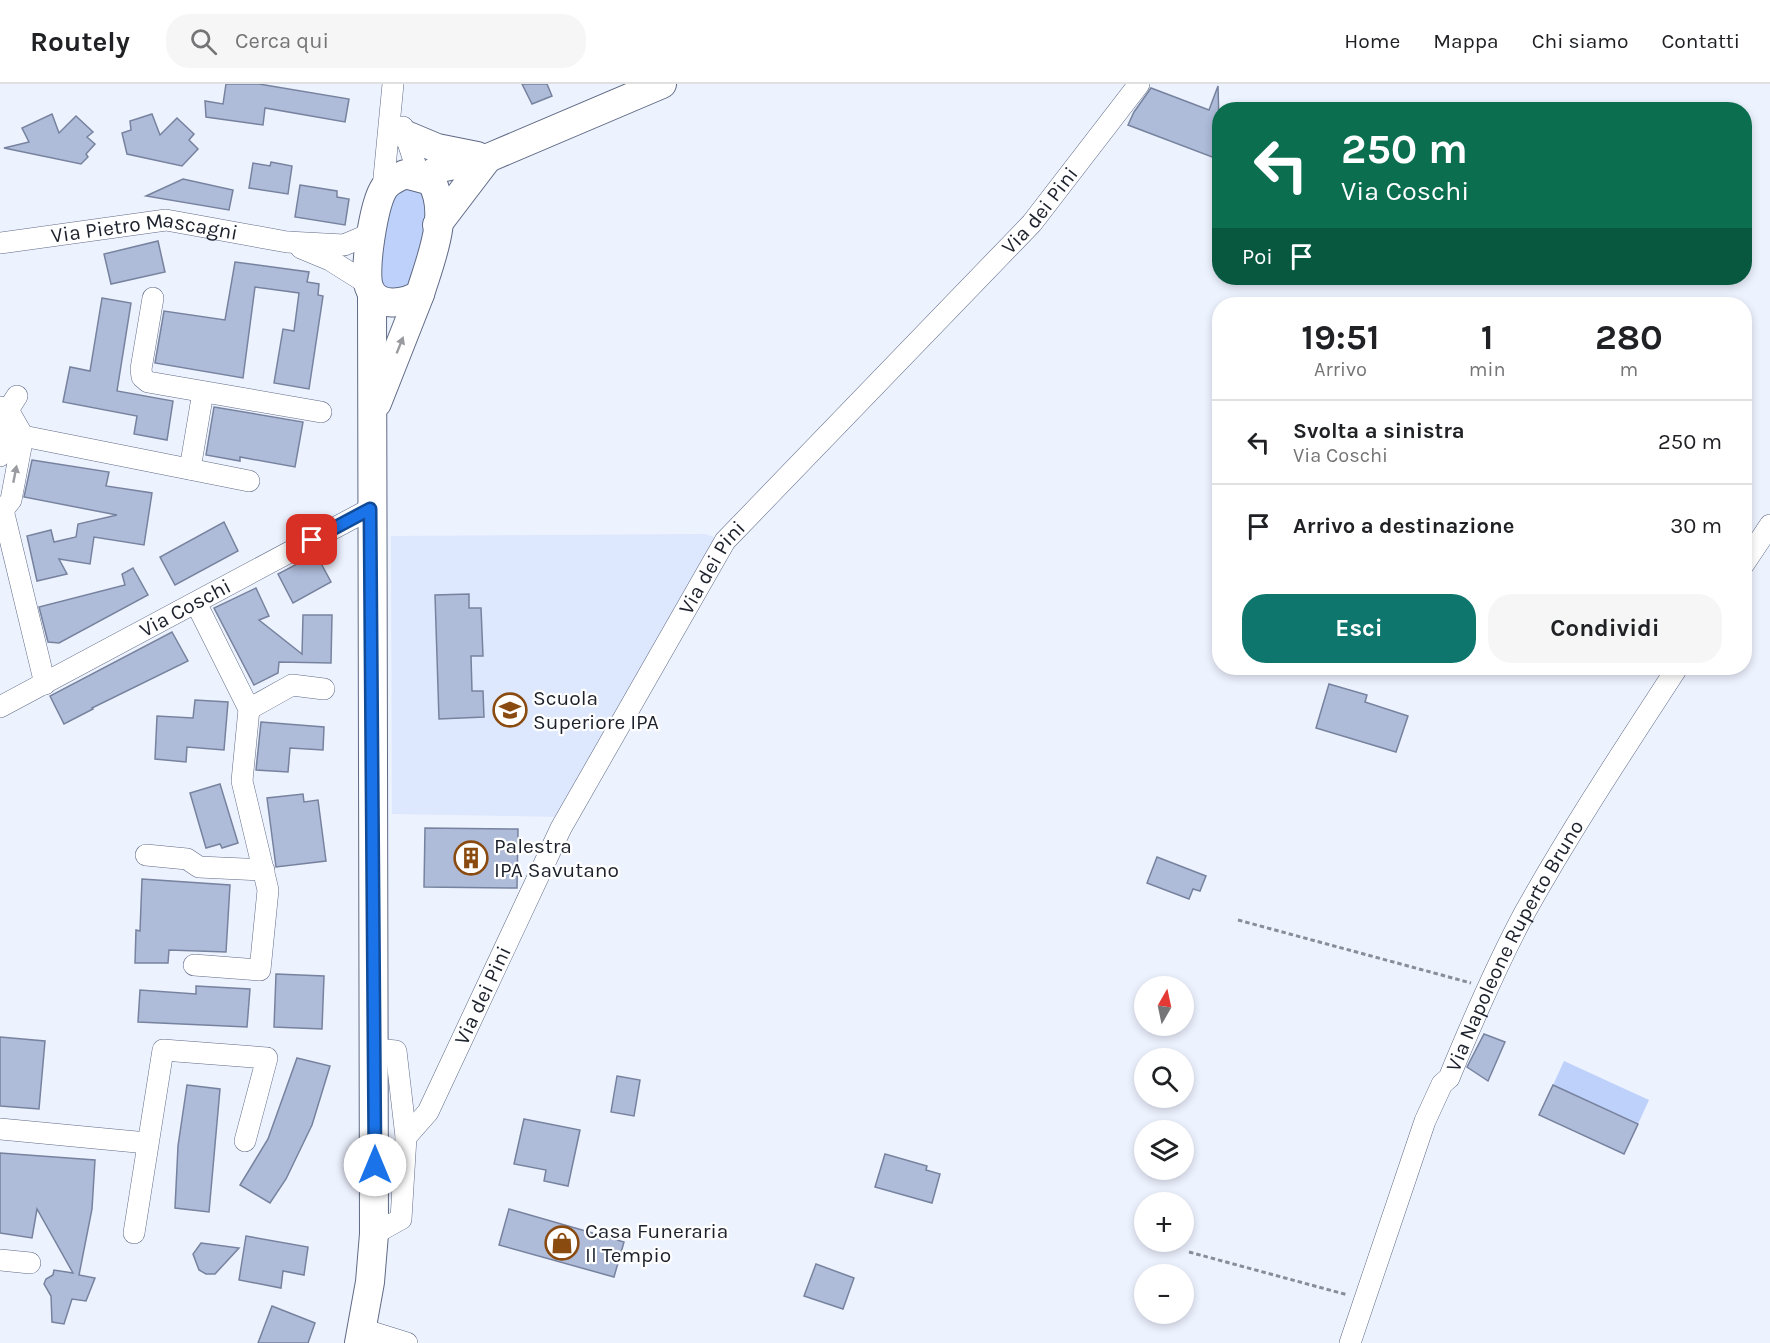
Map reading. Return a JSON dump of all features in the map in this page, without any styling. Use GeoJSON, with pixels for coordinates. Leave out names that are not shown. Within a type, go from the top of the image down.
{"type":"FeatureCollection","features":[{"type":"Feature","properties":{"kind":"street"},"geometry":{"type":"LineString","coordinates":[[422,177],[440,168],[488,158],[662,84]]}},
{"type":"Feature","properties":{"kind":"street","name":"Via dei Pini"},"geometry":{"type":"LineString","coordinates":[[406,1137],[428,1112],[561,828],[725,541],[1032,223],[1139,84]]}},
{"type":"Feature","properties":{"kind":"street"},"geometry":{"type":"LineString","coordinates":[[393,87],[406,135],[422,177]]}},
{"type":"Feature","properties":{"kind":"street"},"geometry":{"type":"LineString","coordinates":[[393,87],[383,188],[374,226],[370,289],[374,1234],[360,1336],[407,1343]]}},
{"type":"Feature","properties":{"kind":"street"},"geometry":{"type":"LineString","coordinates":[[406,135],[437,148],[488,158]]}},
{"type":"Feature","properties":{"kind":"street"},"geometry":{"type":"LineString","coordinates":[[437,225],[488,158]]}},
{"type":"Feature","properties":{"kind":"street"},"geometry":{"type":"LineString","coordinates":[[371,419],[420,294],[437,225],[439,207],[437,191],[431,181],[422,177],[405,174],[383,188]]}},
{"type":"Feature","properties":{"kind":"street","name":"Via Pietro Mascagni"},"geometry":{"type":"LineString","coordinates":[[0,243],[166,220],[287,242]]}},
{"type":"Feature","properties":{"kind":"street"},"geometry":{"type":"LineString","coordinates":[[287,242],[344,245],[363,237],[374,226]]}},
{"type":"Feature","properties":{"kind":"street"},"geometry":{"type":"LineString","coordinates":[[287,242],[330,260],[391,303],[407,303],[420,294]]}},
{"type":"Feature","properties":{"kind":"street"},"geometry":{"type":"LineString","coordinates":[[153,298],[142,377],[148,382],[321,412]]}},
{"type":"Feature","properties":{"kind":"street"},"geometry":{"type":"LineString","coordinates":[[190,469],[203,392]]}},
{"type":"Feature","properties":{"kind":"street"},"geometry":{"type":"LineString","coordinates":[[8,404],[23,436],[11,500],[2,509],[45,684]]}},
{"type":"Feature","properties":{"kind":"street"},"geometry":{"type":"LineString","coordinates":[[0,456],[8,404]]}},
{"type":"Feature","properties":{"kind":"street"},"geometry":{"type":"LineString","coordinates":[[23,436],[249,481]]}},
{"type":"Feature","properties":{"kind":"street","name":"Via Coschi"},"geometry":{"type":"LineString","coordinates":[[0,707],[370,509]]}},
{"type":"Feature","properties":{"kind":"street"},"geometry":{"type":"LineString","coordinates":[[1752,552],[1770,525]]}},
{"type":"Feature","properties":{"kind":"street"},"geometry":{"type":"LineString","coordinates":[[194,965],[260,970],[268,890],[242,781],[249,709],[196,603]]}},
{"type":"Feature","properties":{"kind":"street","name":"Via Napoleone Ruperto Bruno"},"geometry":{"type":"LineString","coordinates":[[1350,1343],[1425,1121],[1442,1084],[1449,1078],[1487,987],[1526,912],[1585,811],[1672,675]]}},
{"type":"Feature","properties":{"kind":"street"},"geometry":{"type":"LineString","coordinates":[[249,709],[292,685],[324,689]]}},
{"type":"Feature","properties":{"kind":"street"},"geometry":{"type":"LineString","coordinates":[[146,855],[187,859],[199,867],[264,870]]}},
{"type":"Feature","properties":{"kind":"street"},"geometry":{"type":"LineString","coordinates":[[374,1234],[401,1219],[406,1137],[396,1051],[375,1049]]}},
{"type":"Feature","properties":{"kind":"street"},"geometry":{"type":"LineString","coordinates":[[134,1233],[163,1050],[267,1058],[245,1141]]}},
{"type":"Feature","properties":{"kind":"street"},"geometry":{"type":"LineString","coordinates":[[0,1129],[147,1143]]}},
{"type":"Feature","properties":{"kind":"street"},"geometry":{"type":"LineString","coordinates":[[0,1260],[30,1263]]}},
{"type":"Feature","properties":{"kind":"path"},"geometry":{"type":"LineString","coordinates":[[1238,920],[1487,987]]}},
{"type":"Feature","properties":{"kind":"path"},"geometry":{"type":"LineString","coordinates":[[1189,1252],[1364,1299]]}},
{"type":"Feature","properties":{"kind":"shaded area"},"geometry":{"type":"Polygon","coordinates":[[[408,183],[431,200],[410,290],[380,287],[381,245],[386,217],[398,192],[408,183]]]}},
{"type":"Feature","properties":{"kind":"shaded area","name":"Scuola Superiore IPA"},"geometry":{"type":"Polygon","coordinates":[[[706,534],[725,541],[567,817],[392,814],[391,536],[706,534]]]}},
{"type":"Feature","properties":{"kind":"shaded area"},"geometry":{"type":"Polygon","coordinates":[[[1564,1061],[1649,1100],[1638,1124],[1553,1085],[1564,1061]]]}},
{"type":"Feature","properties":{"kind":"building"},"geometry":{"type":"Polygon","coordinates":[[[226,84],[259,84],[349,99],[345,122],[265,108],[263,125],[206,117],[205,101],[223,104],[226,84]]]}},
{"type":"Feature","properties":{"kind":"building"},"geometry":{"type":"Polygon","coordinates":[[[522,84],[547,84],[552,96],[532,104],[522,84]]]}},
{"type":"Feature","properties":{"kind":"building"},"geometry":{"type":"Polygon","coordinates":[[[1218,86],[1218,102],[1212,102],[1218,86]]]}},
{"type":"Feature","properties":{"kind":"building"},"geometry":{"type":"Polygon","coordinates":[[[1151,88],[1209,110],[1212,102],[1212,157],[1128,125],[1151,88]]]}},
{"type":"Feature","properties":{"kind":"building"},"geometry":{"type":"Polygon","coordinates":[[[52,114],[59,133],[76,116],[93,132],[87,137],[95,144],[81,164],[4,148],[29,142],[22,128],[52,114]]]}},
{"type":"Feature","properties":{"kind":"building"},"geometry":{"type":"Polygon","coordinates":[[[152,114],[160,135],[177,118],[194,134],[189,140],[198,149],[182,166],[127,154],[122,133],[131,130],[130,121],[152,114]]]}},
{"type":"Feature","properties":{"kind":"building"},"geometry":{"type":"Polygon","coordinates":[[[271,162],[292,166],[288,194],[249,188],[253,163],[270,166],[271,162]]]}},
{"type":"Feature","properties":{"kind":"building"},"geometry":{"type":"Polygon","coordinates":[[[183,179],[233,190],[229,210],[146,196],[183,179]]]}},
{"type":"Feature","properties":{"kind":"building"},"geometry":{"type":"Polygon","coordinates":[[[300,185],[337,191],[337,197],[349,199],[345,225],[295,217],[300,185]]]}},
{"type":"Feature","properties":{"kind":"building"},"geometry":{"type":"Polygon","coordinates":[[[158,241],[165,272],[111,284],[104,254],[158,241]]]}},
{"type":"Feature","properties":{"kind":"building"},"geometry":{"type":"Polygon","coordinates":[[[235,262],[309,272],[307,282],[319,284],[318,295],[323,296],[309,389],[274,383],[283,329],[294,331],[299,293],[255,287],[243,378],[155,363],[164,311],[225,320],[235,262]]]}},
{"type":"Feature","properties":{"kind":"building"},"geometry":{"type":"Polygon","coordinates":[[[102,298],[131,303],[117,391],[173,401],[167,440],[134,434],[137,416],[63,402],[70,367],[90,371],[102,298]]]}},
{"type":"Feature","properties":{"kind":"building"},"geometry":{"type":"Polygon","coordinates":[[[214,407],[303,422],[295,467],[240,457],[240,461],[206,455],[214,407]]]}},
{"type":"Feature","properties":{"kind":"building"},"geometry":{"type":"Polygon","coordinates":[[[32,460],[109,472],[106,486],[152,493],[144,545],[94,537],[90,564],[59,559],[67,574],[37,581],[27,536],[51,530],[54,542],[76,537],[78,524],[117,515],[24,497],[32,460]]]}},
{"type":"Feature","properties":{"kind":"building"},"geometry":{"type":"Polygon","coordinates":[[[224,522],[238,551],[175,585],[160,557],[224,522]]]}},
{"type":"Feature","properties":{"kind":"building"},"geometry":{"type":"Polygon","coordinates":[[[316,554],[331,582],[293,603],[278,574],[316,554]]]}},
{"type":"Feature","properties":{"kind":"building"},"geometry":{"type":"Polygon","coordinates":[[[133,568],[148,595],[59,643],[48,642],[39,607],[125,585],[122,574],[133,568]]]}},
{"type":"Feature","properties":{"kind":"building"},"geometry":{"type":"Polygon","coordinates":[[[256,588],[269,616],[259,620],[302,654],[303,615],[332,615],[331,663],[279,662],[278,673],[254,685],[214,608],[256,588]]]}},
{"type":"Feature","properties":{"kind":"building"},"geometry":{"type":"Polygon","coordinates":[[[469,594],[469,608],[481,608],[483,656],[471,656],[472,691],[483,691],[484,717],[439,719],[435,595],[469,594]]]}},
{"type":"Feature","properties":{"kind":"building"},"geometry":{"type":"Polygon","coordinates":[[[172,632],[188,661],[64,724],[50,696],[172,632]]]}},
{"type":"Feature","properties":{"kind":"building"},"geometry":{"type":"Polygon","coordinates":[[[1329,684],[1367,695],[1365,702],[1408,716],[1396,752],[1316,728],[1329,684]]]}},
{"type":"Feature","properties":{"kind":"building"},"geometry":{"type":"Polygon","coordinates":[[[195,700],[228,702],[224,750],[187,747],[186,762],[155,759],[157,716],[193,718],[195,700]]]}},
{"type":"Feature","properties":{"kind":"building"},"geometry":{"type":"Polygon","coordinates":[[[261,722],[324,727],[323,750],[290,748],[288,772],[256,770],[261,722]]]}},
{"type":"Feature","properties":{"kind":"building"},"geometry":{"type":"Polygon","coordinates":[[[220,784],[238,843],[222,848],[220,844],[206,848],[190,793],[220,784]]]}},
{"type":"Feature","properties":{"kind":"building"},"geometry":{"type":"Polygon","coordinates":[[[303,794],[304,802],[318,800],[326,861],[276,867],[267,798],[303,794]]]}},
{"type":"Feature","properties":{"kind":"building","name":"Palestra IPA Savutano"},"geometry":{"type":"Polygon","coordinates":[[[425,828],[518,829],[517,888],[424,887],[425,828]]]}},
{"type":"Feature","properties":{"kind":"building"},"geometry":{"type":"Polygon","coordinates":[[[1157,857],[1206,876],[1200,891],[1193,889],[1189,899],[1147,883],[1157,857]]]}},
{"type":"Feature","properties":{"kind":"building"},"geometry":{"type":"Polygon","coordinates":[[[142,879],[230,885],[226,952],[169,950],[168,963],[135,963],[136,930],[140,931],[142,879]]]}},
{"type":"Feature","properties":{"kind":"building"},"geometry":{"type":"Polygon","coordinates":[[[276,974],[324,976],[322,1029],[274,1027],[276,974]]]}},
{"type":"Feature","properties":{"kind":"building"},"geometry":{"type":"Polygon","coordinates":[[[196,986],[250,989],[247,1027],[138,1022],[140,990],[196,994],[196,986]]]}},
{"type":"Feature","properties":{"kind":"building"},"geometry":{"type":"Polygon","coordinates":[[[1484,1034],[1505,1042],[1488,1081],[1467,1067],[1484,1034]]]}},
{"type":"Feature","properties":{"kind":"building"},"geometry":{"type":"Polygon","coordinates":[[[0,1037],[45,1041],[39,1109],[0,1106],[0,1037]]]}},
{"type":"Feature","properties":{"kind":"building"},"geometry":{"type":"Polygon","coordinates":[[[297,1058],[330,1066],[312,1125],[286,1179],[270,1203],[240,1185],[268,1139],[297,1058]]]}},
{"type":"Feature","properties":{"kind":"building"},"geometry":{"type":"Polygon","coordinates":[[[617,1076],[640,1080],[634,1116],[611,1112],[617,1076]]]}},
{"type":"Feature","properties":{"kind":"building"},"geometry":{"type":"Polygon","coordinates":[[[187,1085],[220,1089],[209,1212],[175,1208],[178,1146],[187,1085]]]}},
{"type":"Feature","properties":{"kind":"building"},"geometry":{"type":"Polygon","coordinates":[[[1553,1085],[1638,1124],[1624,1154],[1539,1115],[1553,1085]]]}},
{"type":"Feature","properties":{"kind":"building"},"geometry":{"type":"Polygon","coordinates":[[[524,1119],[580,1130],[568,1186],[544,1181],[546,1170],[514,1164],[524,1119]]]}},
{"type":"Feature","properties":{"kind":"building"},"geometry":{"type":"Polygon","coordinates":[[[0,1153],[95,1160],[92,1209],[79,1275],[95,1278],[86,1301],[72,1299],[64,1324],[52,1322],[51,1296],[44,1284],[46,1279],[53,1275],[54,1270],[73,1273],[37,1209],[32,1238],[0,1233],[0,1153]]]}},
{"type":"Feature","properties":{"kind":"building"},"geometry":{"type":"Polygon","coordinates":[[[885,1154],[927,1166],[926,1170],[940,1174],[932,1203],[875,1187],[885,1154]]]}},
{"type":"Feature","properties":{"kind":"building","name":"Casa Funeraria Il Tempio"},"geometry":{"type":"Polygon","coordinates":[[[509,1209],[624,1242],[614,1277],[499,1245],[509,1209]]]}},
{"type":"Feature","properties":{"kind":"building"},"geometry":{"type":"Polygon","coordinates":[[[246,1236],[308,1247],[304,1275],[283,1271],[281,1288],[239,1280],[246,1236]]]}},
{"type":"Feature","properties":{"kind":"building"},"geometry":{"type":"Polygon","coordinates":[[[201,1243],[239,1248],[215,1274],[206,1274],[199,1270],[193,1254],[201,1243]]]}},
{"type":"Feature","properties":{"kind":"building"},"geometry":{"type":"Polygon","coordinates":[[[816,1264],[854,1278],[843,1309],[804,1296],[816,1264]]]}},
{"type":"Feature","properties":{"kind":"building"},"geometry":{"type":"Polygon","coordinates":[[[272,1306],[315,1323],[308,1343],[258,1343],[272,1306]]]}},
{"type":"Feature","properties":{"kind":"place","name":"Scuola Superiore IPA"},"geometry":{"type":"Point","coordinates":[510,710]}},
{"type":"Feature","properties":{"kind":"place","name":"Palestra IPA Savutano"},"geometry":{"type":"Point","coordinates":[471,858]}},
{"type":"Feature","properties":{"kind":"place","name":"Casa Funeraria Il Tempio"},"geometry":{"type":"Point","coordinates":[562,1243]}},
{"type":"Feature","properties":{"kind":"route"},"geometry":{"type":"LineString","coordinates":[[312,540],[370,509],[375,1165]]}}]}
